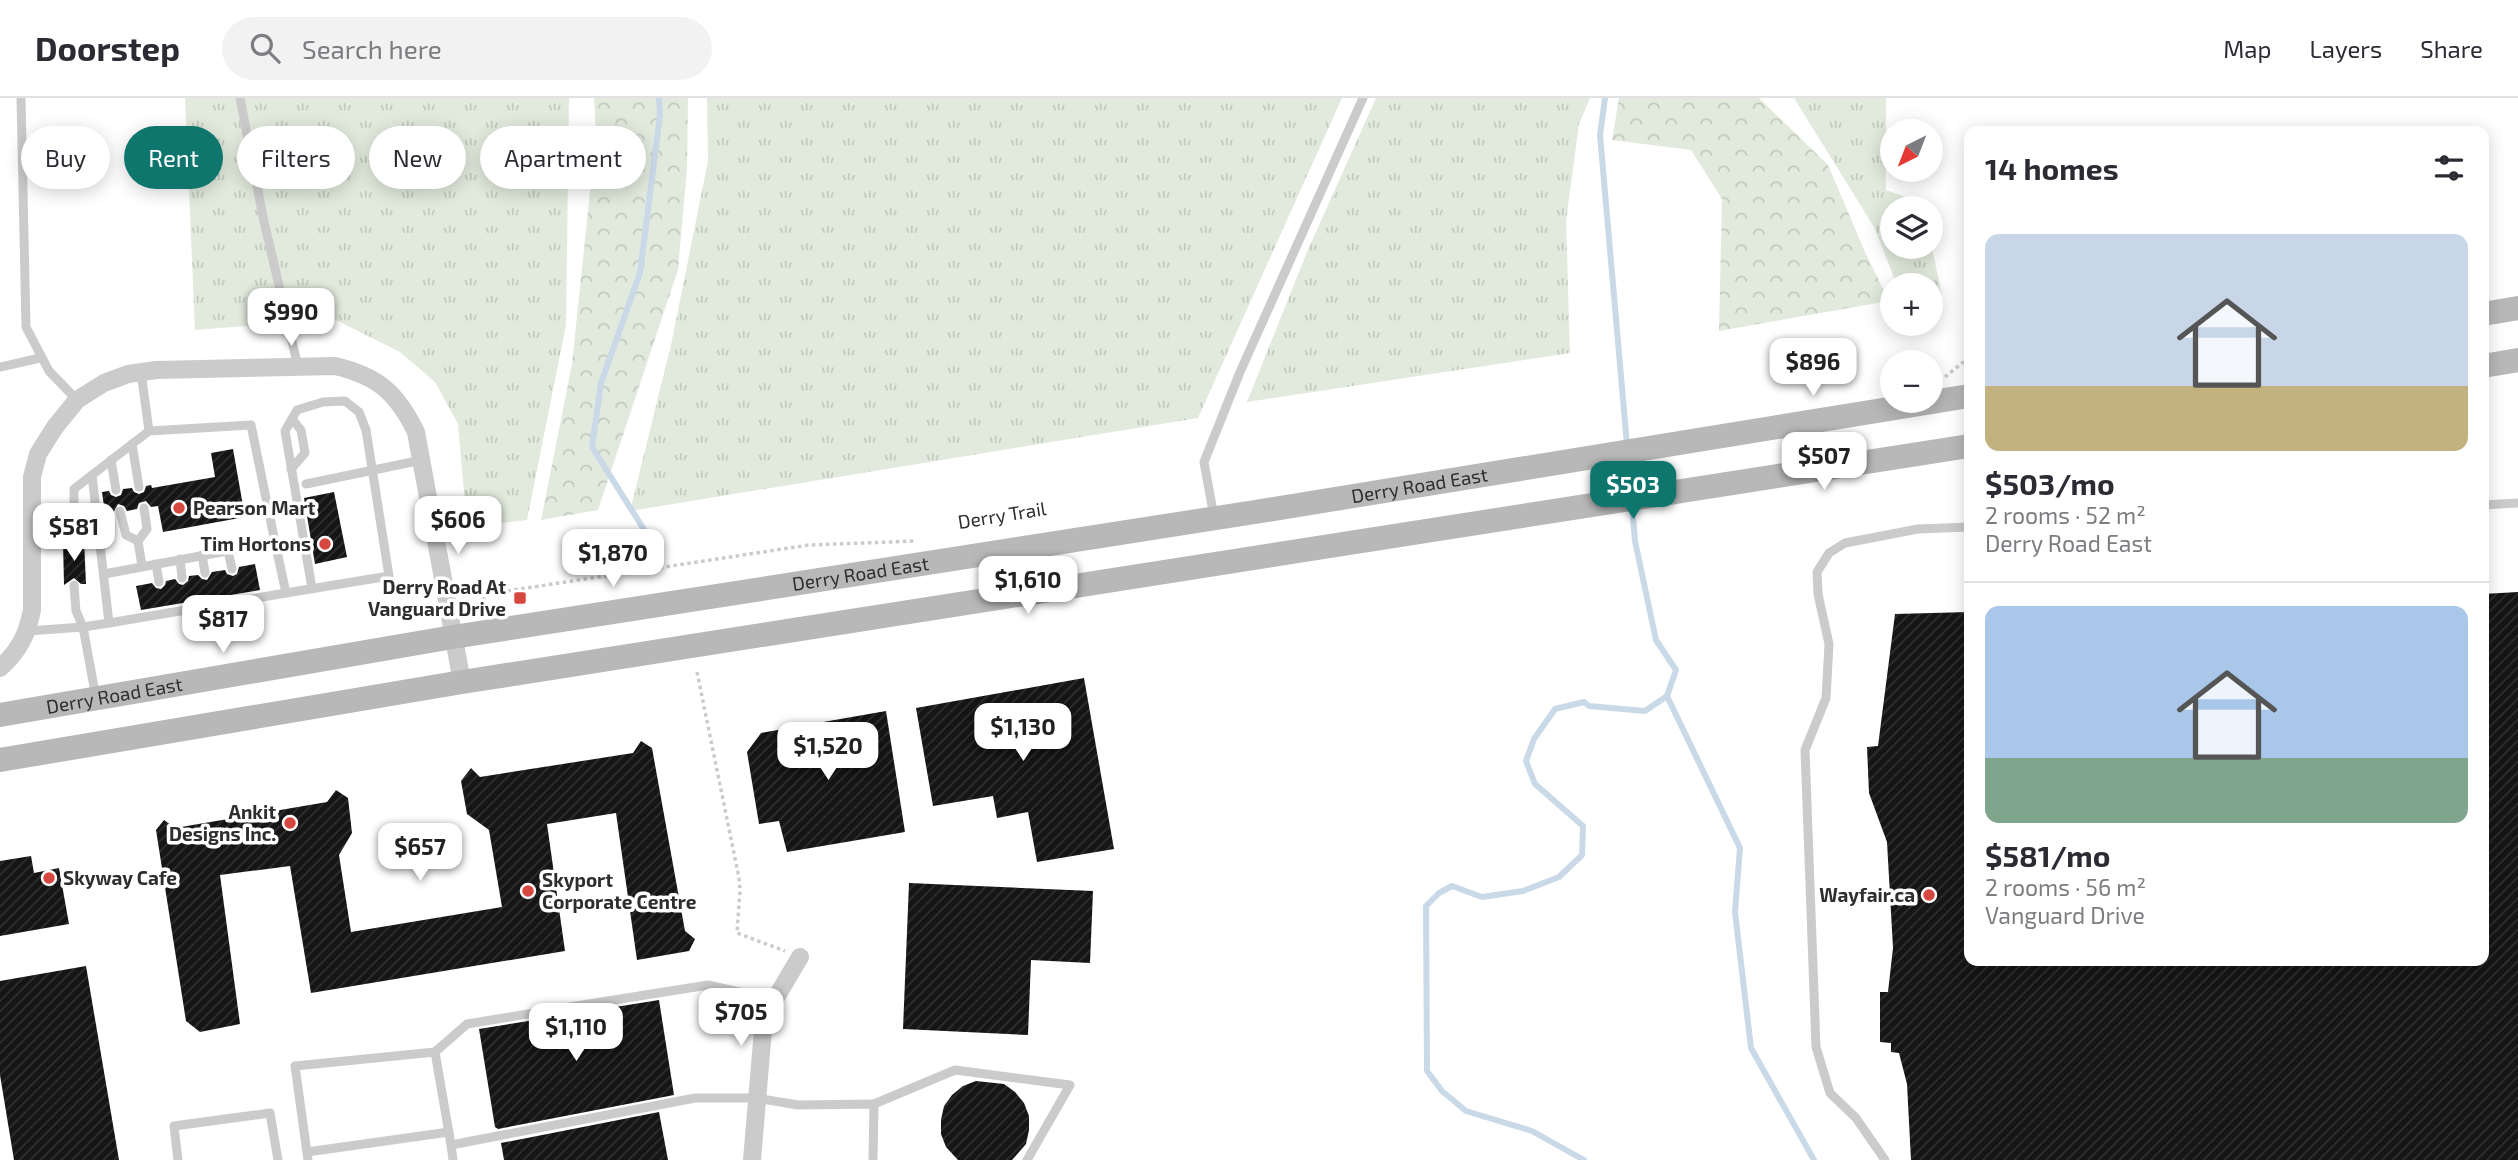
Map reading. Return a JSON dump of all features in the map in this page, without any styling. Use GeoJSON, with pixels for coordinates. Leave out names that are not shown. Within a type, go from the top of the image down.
{"type":"FeatureCollection","features":[{"type":"Feature","properties":{"kind":"main road"},"geometry":{"type":"LineString","coordinates":[[2489,313],[2518,308]]}},
{"type":"Feature","properties":{"kind":"main road"},"geometry":{"type":"LineString","coordinates":[[2489,365],[2518,360]]}},
{"type":"Feature","properties":{"kind":"main road","name":"Derry Road East"},"geometry":{"type":"LineString","coordinates":[[0,715],[453,637],[1215,519],[1964,397]]}},
{"type":"Feature","properties":{"kind":"main road"},"geometry":{"type":"LineString","coordinates":[[0,760],[462,682],[1964,447]]}},
{"type":"Feature","properties":{"kind":"street"},"geometry":{"type":"LineString","coordinates":[[0,668],[16,654],[28,631],[32,610],[32,477],[38,454],[55,426],[77,400],[104,383],[128,374],[156,370],[335,366],[359,372],[382,385],[405,408],[416,432],[462,682]]}},
{"type":"Feature","properties":{"kind":"street"},"geometry":{"type":"LineString","coordinates":[[752,1160],[762,1030],[775,1000],[800,957]]}},
{"type":"Feature","properties":{"kind":"lane"},"geometry":{"type":"LineString","coordinates":[[21,98],[26,327],[48,371],[77,400]]}},
{"type":"Feature","properties":{"kind":"lane"},"geometry":{"type":"LineString","coordinates":[[240,98],[263,217],[298,367]]}},
{"type":"Feature","properties":{"kind":"lane"},"geometry":{"type":"LineString","coordinates":[[1215,519],[1204,462],[1240,372],[1363,98]]}},
{"type":"Feature","properties":{"kind":"lane"},"geometry":{"type":"LineString","coordinates":[[0,367],[40,358]]}},
{"type":"Feature","properties":{"kind":"lane"},"geometry":{"type":"LineString","coordinates":[[141,372],[149,431]]}},
{"type":"Feature","properties":{"kind":"lane"},"geometry":{"type":"LineString","coordinates":[[28,631],[83,627],[237,598],[286,593],[389,576],[366,430],[359,412],[345,401],[323,402],[297,410],[285,431],[312,588]]}},
{"type":"Feature","properties":{"kind":"lane"},"geometry":{"type":"LineString","coordinates":[[291,469],[305,453],[301,430],[292,419]]}},
{"type":"Feature","properties":{"kind":"lane"},"geometry":{"type":"LineString","coordinates":[[74,540],[75,489],[149,431],[251,425],[286,593]]}},
{"type":"Feature","properties":{"kind":"lane"},"geometry":{"type":"LineString","coordinates":[[132,443],[139,486]]}},
{"type":"Feature","properties":{"kind":"lane"},"geometry":{"type":"LineString","coordinates":[[111,460],[116,490]]}},
{"type":"Feature","properties":{"kind":"lane"},"geometry":{"type":"LineString","coordinates":[[306,484],[422,460]]}},
{"type":"Feature","properties":{"kind":"lane"},"geometry":{"type":"LineString","coordinates":[[92,475],[109,623]]}},
{"type":"Feature","properties":{"kind":"lane"},"geometry":{"type":"LineString","coordinates":[[2489,505],[2518,503]]}},
{"type":"Feature","properties":{"kind":"lane"},"geometry":{"type":"LineString","coordinates":[[142,566],[138,541],[147,529],[144,508]]}},
{"type":"Feature","properties":{"kind":"lane"},"geometry":{"type":"LineString","coordinates":[[120,512],[126,534],[138,541]]}},
{"type":"Feature","properties":{"kind":"lane"},"geometry":{"type":"LineString","coordinates":[[1885,1160],[1856,1118],[1830,1093],[1816,1047],[1805,750],[1826,698],[1829,644],[1818,594],[1817,572],[1829,553],[1844,543],[1918,529],[1964,527]]}},
{"type":"Feature","properties":{"kind":"lane"},"geometry":{"type":"LineString","coordinates":[[104,574],[275,542]]}},
{"type":"Feature","properties":{"kind":"lane"},"geometry":{"type":"LineString","coordinates":[[228,551],[232,569]]}},
{"type":"Feature","properties":{"kind":"lane"},"geometry":{"type":"LineString","coordinates":[[202,555],[205,573]]}},
{"type":"Feature","properties":{"kind":"lane"},"geometry":{"type":"LineString","coordinates":[[180,559],[182,578]]}},
{"type":"Feature","properties":{"kind":"lane"},"geometry":{"type":"LineString","coordinates":[[156,564],[159,582]]}},
{"type":"Feature","properties":{"kind":"lane"},"geometry":{"type":"LineString","coordinates":[[74,584],[76,611],[83,627],[97,699]]}},
{"type":"Feature","properties":{"kind":"lane"},"geometry":{"type":"LineString","coordinates":[[449,1132],[307,1156],[295,1066],[435,1052],[467,1024],[708,985],[775,1000]]}},
{"type":"Feature","properties":{"kind":"lane"},"geometry":{"type":"LineString","coordinates":[[435,1052],[453,1160]]}},
{"type":"Feature","properties":{"kind":"lane"},"geometry":{"type":"LineString","coordinates":[[451,1145],[695,1098],[755,1098],[797,1105],[874,1104],[955,1070],[1070,1085],[1027,1160]]}},
{"type":"Feature","properties":{"kind":"lane"},"geometry":{"type":"LineString","coordinates":[[873,1160],[874,1104]]}},
{"type":"Feature","properties":{"kind":"lane"},"geometry":{"type":"LineString","coordinates":[[178,1160],[174,1126],[270,1113],[278,1160]]}},
{"type":"Feature","properties":{"kind":"path"},"geometry":{"type":"LineString","coordinates":[[1943,379],[1964,362]]}},
{"type":"Feature","properties":{"kind":"path"},"geometry":{"type":"LineString","coordinates":[[453,637],[487,594],[809,545],[922,540]]}},
{"type":"Feature","properties":{"kind":"path"},"geometry":{"type":"LineString","coordinates":[[697,672],[739,878],[737,933],[800,957]]}},
{"type":"Feature","properties":{"kind":"green space"},"geometry":{"type":"Polygon","coordinates":[[[185,98],[569,98],[569,126],[480,126],[480,189],[568,189],[566,325],[527,520],[467,527],[458,424],[435,382],[400,352],[334,319],[195,330],[189,189],[223,189],[223,126],[186,126],[185,98]]]}},
{"type":"Feature","properties":{"kind":"green space"},"geometry":{"type":"Polygon","coordinates":[[[594,98],[688,98],[687,169],[678,270],[598,510],[541,520],[572,364],[590,189],[646,189],[646,126],[596,126],[594,98]]]}},
{"type":"Feature","properties":{"kind":"green space"},"geometry":{"type":"Polygon","coordinates":[[[707,98],[1342,98],[1198,418],[630,511],[671,345],[708,161],[707,98]]]}},
{"type":"Feature","properties":{"kind":"green space"},"geometry":{"type":"Polygon","coordinates":[[[1376,98],[1590,98],[1579,124],[1566,221],[1570,353],[1247,402],[1307,252],[1376,98]]]}},
{"type":"Feature","properties":{"kind":"green space"},"geometry":{"type":"Polygon","coordinates":[[[1619,98],[1759,98],[1828,165],[1880,283],[1880,303],[1719,331],[1722,199],[1691,150],[1612,140],[1619,98]]]}},
{"type":"Feature","properties":{"kind":"green space"},"geometry":{"type":"Polygon","coordinates":[[[1794,98],[1886,98],[1886,119],[1880,119],[1880,182],[1886,182],[1886,190],[1903,196],[1880,196],[1880,242],[1874,227],[1794,98]]]}},
{"type":"Feature","properties":{"kind":"green space"},"geometry":{"type":"Polygon","coordinates":[[[1887,259],[1934,259],[1937,273],[1892,273],[1887,259]]]}},
{"type":"Feature","properties":{"kind":"building"},"geometry":{"type":"Polygon","coordinates":[[[233,449],[245,517],[163,532],[158,506],[151,507],[146,501],[139,503],[137,509],[127,511],[124,506],[118,504],[113,513],[105,514],[102,492],[109,491],[116,497],[121,495],[123,489],[132,488],[139,494],[144,492],[146,486],[151,485],[152,488],[215,477],[211,453],[233,449]]]}},
{"type":"Feature","properties":{"kind":"building"},"geometry":{"type":"Polygon","coordinates":[[[334,492],[347,557],[315,564],[304,498],[334,492]]]}},
{"type":"Feature","properties":{"kind":"building"},"geometry":{"type":"Polygon","coordinates":[[[84,540],[86,584],[81,584],[74,578],[64,585],[63,541],[75,547],[84,540]]]}},
{"type":"Feature","properties":{"kind":"building"},"geometry":{"type":"Polygon","coordinates":[[[255,564],[260,590],[141,610],[136,586],[152,583],[161,589],[166,581],[175,579],[183,585],[189,576],[198,575],[207,580],[212,572],[225,570],[233,576],[237,574],[239,567],[255,564]]]}},
{"type":"Feature","properties":{"kind":"building","name":"Wayfair.ca"},"geometry":{"type":"Polygon","coordinates":[[[2518,592],[2518,1160],[1911,1160],[1907,1084],[1899,1053],[1891,1052],[1891,1043],[1880,1042],[1880,992],[1888,992],[1893,948],[1887,842],[1869,793],[1867,747],[1878,746],[1895,614],[1964,612],[1964,966],[2489,966],[2489,594],[2518,592]]]}},
{"type":"Feature","properties":{"kind":"building"},"geometry":{"type":"Polygon","coordinates":[[[1084,678],[1114,849],[1037,862],[1028,812],[997,818],[993,796],[933,806],[916,708],[1084,678]]]}},
{"type":"Feature","properties":{"kind":"building"},"geometry":{"type":"Polygon","coordinates":[[[886,711],[905,832],[787,852],[779,821],[759,824],[747,752],[761,733],[886,711]]]}},
{"type":"Feature","properties":{"kind":"building","name":"Skyport Corporate Centre"},"geometry":{"type":"Polygon","coordinates":[[[641,741],[652,748],[685,931],[695,939],[689,951],[637,960],[616,813],[547,824],[565,951],[311,993],[290,866],[220,875],[240,1024],[200,1032],[186,1021],[156,830],[164,820],[175,828],[327,802],[336,790],[348,798],[352,833],[339,855],[351,932],[502,907],[489,830],[467,814],[461,781],[471,768],[480,777],[633,753],[641,741]]]}},
{"type":"Feature","properties":{"kind":"building"},"geometry":{"type":"Polygon","coordinates":[[[31,856],[34,873],[59,868],[69,924],[0,936],[0,861],[31,856]]]}},
{"type":"Feature","properties":{"kind":"building"},"geometry":{"type":"Polygon","coordinates":[[[909,883],[1093,891],[1090,963],[1031,960],[1028,1035],[903,1029],[909,883]]]}},
{"type":"Feature","properties":{"kind":"building"},"geometry":{"type":"Polygon","coordinates":[[[86,966],[119,1160],[14,1160],[0,1075],[0,981],[86,966]]]}},
{"type":"Feature","properties":{"kind":"building"},"geometry":{"type":"Polygon","coordinates":[[[659,1000],[674,1095],[498,1129],[495,1127],[479,1029],[659,1000]]]}},
{"type":"Feature","properties":{"kind":"building"},"geometry":{"type":"Polygon","coordinates":[[[976,1081],[1004,1084],[1024,1103],[1029,1116],[1029,1130],[1026,1144],[1012,1160],[958,1160],[946,1147],[941,1134],[944,1106],[963,1086],[976,1081]]]}},
{"type":"Feature","properties":{"kind":"building"},"geometry":{"type":"Polygon","coordinates":[[[659,1112],[668,1160],[504,1160],[501,1143],[659,1112]]]}},
{"type":"Feature","properties":{"kind":"waterway"},"geometry":{"type":"LineString","coordinates":[[648,536],[592,447],[601,383],[640,273],[660,115],[659,98]]}},
{"type":"Feature","properties":{"kind":"waterway"},"geometry":{"type":"LineString","coordinates":[[1605,98],[1600,135],[1627,445]]}},
{"type":"Feature","properties":{"kind":"waterway"},"geometry":{"type":"LineString","coordinates":[[1628,456],[1631,494]]}},
{"type":"Feature","properties":{"kind":"waterway"},"geometry":{"type":"LineString","coordinates":[[1584,1160],[1532,1131],[1466,1111],[1442,1091],[1427,1071],[1426,906],[1439,893],[1452,886],[1482,897],[1523,891],[1559,877],[1582,855],[1583,826],[1535,784],[1526,761],[1534,739],[1555,709],[1584,702],[1589,706],[1645,711],[1667,696],[1676,670],[1656,640],[1635,541],[1632,505]]}},
{"type":"Feature","properties":{"kind":"waterway"},"geometry":{"type":"LineString","coordinates":[[1667,696],[1740,848],[1735,912],[1751,1048],[1814,1160]]}},
{"type":"Feature","properties":{"kind":"place","name":"Pearson Mart"},"geometry":{"type":"Point","coordinates":[179,508]}},
{"type":"Feature","properties":{"kind":"place","name":"Tim Hortons"},"geometry":{"type":"Point","coordinates":[325,544]}},
{"type":"Feature","properties":{"kind":"place","name":"Derry Road At Vanguard Drive"},"geometry":{"type":"Point","coordinates":[520,598]}},
{"type":"Feature","properties":{"kind":"place","name":"Ankit Designs Inc."},"geometry":{"type":"Point","coordinates":[290,823]}},
{"type":"Feature","properties":{"kind":"place","name":"Skyway Cafe"},"geometry":{"type":"Point","coordinates":[49,878]}},
{"type":"Feature","properties":{"kind":"place","name":"Skyport Corporate Centre"},"geometry":{"type":"Point","coordinates":[528,891]}},
{"type":"Feature","properties":{"kind":"place","name":"Wayfair.ca"},"geometry":{"type":"Point","coordinates":[1929,895]}}]}
